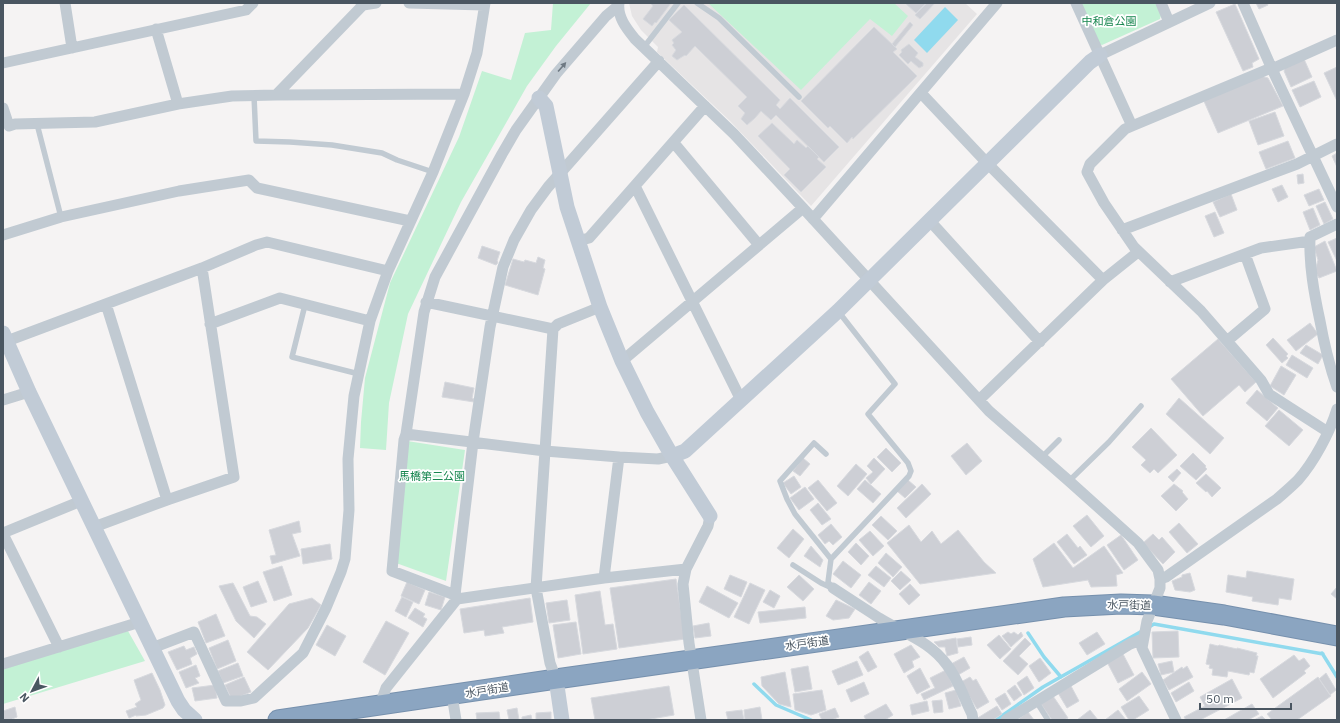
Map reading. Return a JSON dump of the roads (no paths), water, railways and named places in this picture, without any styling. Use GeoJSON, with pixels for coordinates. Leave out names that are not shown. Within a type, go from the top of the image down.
{"type":"FeatureCollection","features":[{"type":"Feature","properties":{"kind":"highway","name":"水戸街道"},"geometry":{"type":"LineString","coordinates":[[278,720],[380,706],[556,678],[1064,607],[1114,604],[1153,605],[1224,615],[1337,636]]}},
{"type":"Feature","properties":{"kind":"street"},"geometry":{"type":"LineString","coordinates":[[65,3],[72,48]]}},
{"type":"Feature","properties":{"kind":"street"},"geometry":{"type":"LineString","coordinates":[[3,63],[246,10],[253,3]]}},
{"type":"Feature","properties":{"kind":"street"},"geometry":{"type":"LineString","coordinates":[[276,95],[363,4],[376,3]]}},
{"type":"Feature","properties":{"kind":"street"},"geometry":{"type":"LineString","coordinates":[[152,648],[194,632],[226,701],[241,701],[254,698],[303,653],[326,608],[345,560],[349,510],[348,459],[354,396],[370,321],[388,271],[433,172],[464,94],[477,53],[485,4],[409,3]]}},
{"type":"Feature","properties":{"kind":"street"},"geometry":{"type":"LineString","coordinates":[[813,219],[997,3]]}},
{"type":"Feature","properties":{"kind":"street"},"geometry":{"type":"LineString","coordinates":[[1076,3],[1132,126]]}},
{"type":"Feature","properties":{"kind":"street"},"geometry":{"type":"LineString","coordinates":[[1161,3],[1169,22]]}},
{"type":"Feature","properties":{"kind":"street"},"geometry":{"type":"LineString","coordinates":[[406,434],[545,451],[619,457],[658,459],[685,451],[838,311],[1090,62],[1100,55],[1210,3]]}},
{"type":"Feature","properties":{"kind":"street"},"geometry":{"type":"LineString","coordinates":[[1243,3],[1271,69],[1337,207]]}},
{"type":"Feature","properties":{"kind":"street"},"geometry":{"type":"LineString","coordinates":[[686,569],[456,597],[392,571],[397,500],[404,440],[421,326],[426,302],[435,277],[502,154],[539,98],[556,74],[606,16],[619,5],[625,27],[734,134],[989,411],[1138,543],[1158,570],[1160,580],[1160,588],[1147,622],[1142,648],[1176,720]]}},
{"type":"Feature","properties":{"kind":"street"},"geometry":{"type":"LineString","coordinates":[[156,30],[178,104]]}},
{"type":"Feature","properties":{"kind":"street"},"geometry":{"type":"LineString","coordinates":[[1328,432],[1269,394],[1261,380],[1201,311],[1138,252],[1104,203],[1087,172],[1090,164],[1125,129],[1337,40]]}},
{"type":"Feature","properties":{"kind":"street"},"geometry":{"type":"LineString","coordinates":[[380,706],[386,688],[456,597],[473,442],[492,316],[503,267],[514,240],[531,210],[559,173],[659,60]]}},
{"type":"Feature","properties":{"kind":"street"},"geometry":{"type":"LineString","coordinates":[[921,93],[987,163],[1103,280]]}},
{"type":"Feature","properties":{"kind":"street"},"geometry":{"type":"LineString","coordinates":[[3,108],[9,126],[15,124],[95,122],[178,104],[232,96],[464,94]]}},
{"type":"Feature","properties":{"kind":"street"},"geometry":{"type":"LineString","coordinates":[[539,98],[546,106],[567,207],[600,307],[622,361],[647,412],[672,456],[710,516],[708,526],[686,569],[683,584],[691,659],[701,720]]}},
{"type":"Feature","properties":{"kind":"street"},"geometry":{"type":"LineString","coordinates":[[578,241],[589,238],[705,106]]}},
{"type":"Feature","properties":{"kind":"street"},"geometry":{"type":"LineString","coordinates":[[674,143],[759,245]]}},
{"type":"Feature","properties":{"kind":"street"},"geometry":{"type":"LineString","coordinates":[[1122,230],[1297,164],[1337,144]]}},
{"type":"Feature","properties":{"kind":"street"},"geometry":{"type":"LineString","coordinates":[[3,235],[61,217],[179,191],[249,180],[257,188],[410,221]]}},
{"type":"Feature","properties":{"kind":"street"},"geometry":{"type":"LineString","coordinates":[[635,186],[741,400]]}},
{"type":"Feature","properties":{"kind":"street"},"geometry":{"type":"LineString","coordinates":[[622,361],[803,208]]}},
{"type":"Feature","properties":{"kind":"street"},"geometry":{"type":"LineString","coordinates":[[930,221],[1040,342]]}},
{"type":"Feature","properties":{"kind":"street"},"geometry":{"type":"LineString","coordinates":[[1337,224],[1310,237],[1309,258],[1313,288],[1331,371],[1337,386]]}},
{"type":"Feature","properties":{"kind":"street"},"geometry":{"type":"LineString","coordinates":[[1170,282],[1261,248],[1310,241]]}},
{"type":"Feature","properties":{"kind":"street"},"geometry":{"type":"LineString","coordinates":[[195,720],[184,710],[178,701],[29,392],[5,337],[106,304],[202,268],[256,245],[268,242],[388,271]]}},
{"type":"Feature","properties":{"kind":"street"},"geometry":{"type":"LineString","coordinates":[[979,400],[1103,280],[1138,252]]}},
{"type":"Feature","properties":{"kind":"street"},"geometry":{"type":"LineString","coordinates":[[1227,341],[1265,309],[1245,254]]}},
{"type":"Feature","properties":{"kind":"street"},"geometry":{"type":"LineString","coordinates":[[94,527],[234,477],[202,268]]}},
{"type":"Feature","properties":{"kind":"street"},"geometry":{"type":"LineString","coordinates":[[210,324],[280,298],[370,321]]}},
{"type":"Feature","properties":{"kind":"street"},"geometry":{"type":"LineString","coordinates":[[426,302],[553,329]]}},
{"type":"Feature","properties":{"kind":"street"},"geometry":{"type":"LineString","coordinates":[[106,304],[167,500]]}},
{"type":"Feature","properties":{"kind":"street"},"geometry":{"type":"LineString","coordinates":[[562,720],[556,678],[550,663],[536,588],[553,329],[558,324],[600,307]]}},
{"type":"Feature","properties":{"kind":"street"},"geometry":{"type":"LineString","coordinates":[[3,400],[29,392]]}},
{"type":"Feature","properties":{"kind":"street"},"geometry":{"type":"LineString","coordinates":[[1160,580],[1277,499],[1292,486],[1308,468],[1336,417]]}},
{"type":"Feature","properties":{"kind":"street"},"geometry":{"type":"LineString","coordinates":[[604,578],[619,457]]}},
{"type":"Feature","properties":{"kind":"street"},"geometry":{"type":"LineString","coordinates":[[59,647],[3,534],[81,501]]}},
{"type":"Feature","properties":{"kind":"street"},"geometry":{"type":"LineString","coordinates":[[833,588],[879,618],[923,642],[936,652],[947,664],[972,714],[973,720]]}},
{"type":"Feature","properties":{"kind":"street"},"geometry":{"type":"LineString","coordinates":[[3,664],[140,622]]}},
{"type":"Feature","properties":{"kind":"street"},"geometry":{"type":"LineString","coordinates":[[1006,720],[1143,637]]}},
{"type":"Feature","properties":{"kind":"street"},"geometry":{"type":"LineString","coordinates":[[452,695],[456,720]]}},
{"type":"Feature","properties":{"kind":"lane"},"geometry":{"type":"LineString","coordinates":[[644,47],[678,3]]}},
{"type":"Feature","properties":{"kind":"lane"},"geometry":{"type":"LineString","coordinates":[[697,3],[719,18],[799,98]]}},
{"type":"Feature","properties":{"kind":"lane"},"geometry":{"type":"LineString","coordinates":[[254,96],[256,140],[332,146],[382,153],[397,160],[433,172]]}},
{"type":"Feature","properties":{"kind":"lane"},"geometry":{"type":"LineString","coordinates":[[37,124],[61,217]]}},
{"type":"Feature","properties":{"kind":"lane"},"geometry":{"type":"LineString","coordinates":[[305,305],[292,357],[359,374]]}},
{"type":"Feature","properties":{"kind":"lane"},"geometry":{"type":"LineString","coordinates":[[833,588],[828,582],[831,559],[909,476],[911,471],[908,463],[868,414],[895,384],[838,311]]}},
{"type":"Feature","properties":{"kind":"lane"},"geometry":{"type":"LineString","coordinates":[[1069,481],[1109,442],[1127,420],[1142,406]]}},
{"type":"Feature","properties":{"kind":"lane"},"geometry":{"type":"LineString","coordinates":[[1042,457],[1059,440]]}},
{"type":"Feature","properties":{"kind":"lane"},"geometry":{"type":"LineString","coordinates":[[826,454],[814,443],[780,481],[795,514],[831,559]]}},
{"type":"Feature","properties":{"kind":"lane"},"geometry":{"type":"LineString","coordinates":[[793,565],[821,584],[833,588]]}},
{"type":"Feature","properties":{"kind":"lane"},"geometry":{"type":"LineString","coordinates":[[1036,701],[1048,720]]}},
{"type":"Feature","properties":{"kind":"water"},"geometry":{"type":"Polygon","coordinates":[[[945,7],[958,20],[927,53],[914,40],[945,7]]]}},
{"type":"Feature","properties":{"kind":"waterway"},"geometry":{"type":"LineString","coordinates":[[1149,627],[1154,624],[1323,654]]}},
{"type":"Feature","properties":{"kind":"waterway"},"geometry":{"type":"LineString","coordinates":[[996,720],[1043,687],[1142,631]]}},
{"type":"Feature","properties":{"kind":"waterway"},"geometry":{"type":"LineString","coordinates":[[1028,633],[1044,657],[1061,677]]}},
{"type":"Feature","properties":{"kind":"waterway"},"geometry":{"type":"LineString","coordinates":[[1322,653],[1337,677]]}},
{"type":"Feature","properties":{"kind":"waterway"},"geometry":{"type":"LineString","coordinates":[[754,684],[776,705],[811,720]]}},
{"type":"Feature","properties":{"kind":"park label","name":"中和倉公園"},"geometry":{"type":"Point","coordinates":[1109,21]}},
{"type":"Feature","properties":{"kind":"park label","name":"馬橋第二公園"},"geometry":{"type":"Point","coordinates":[432,476]}}]}
